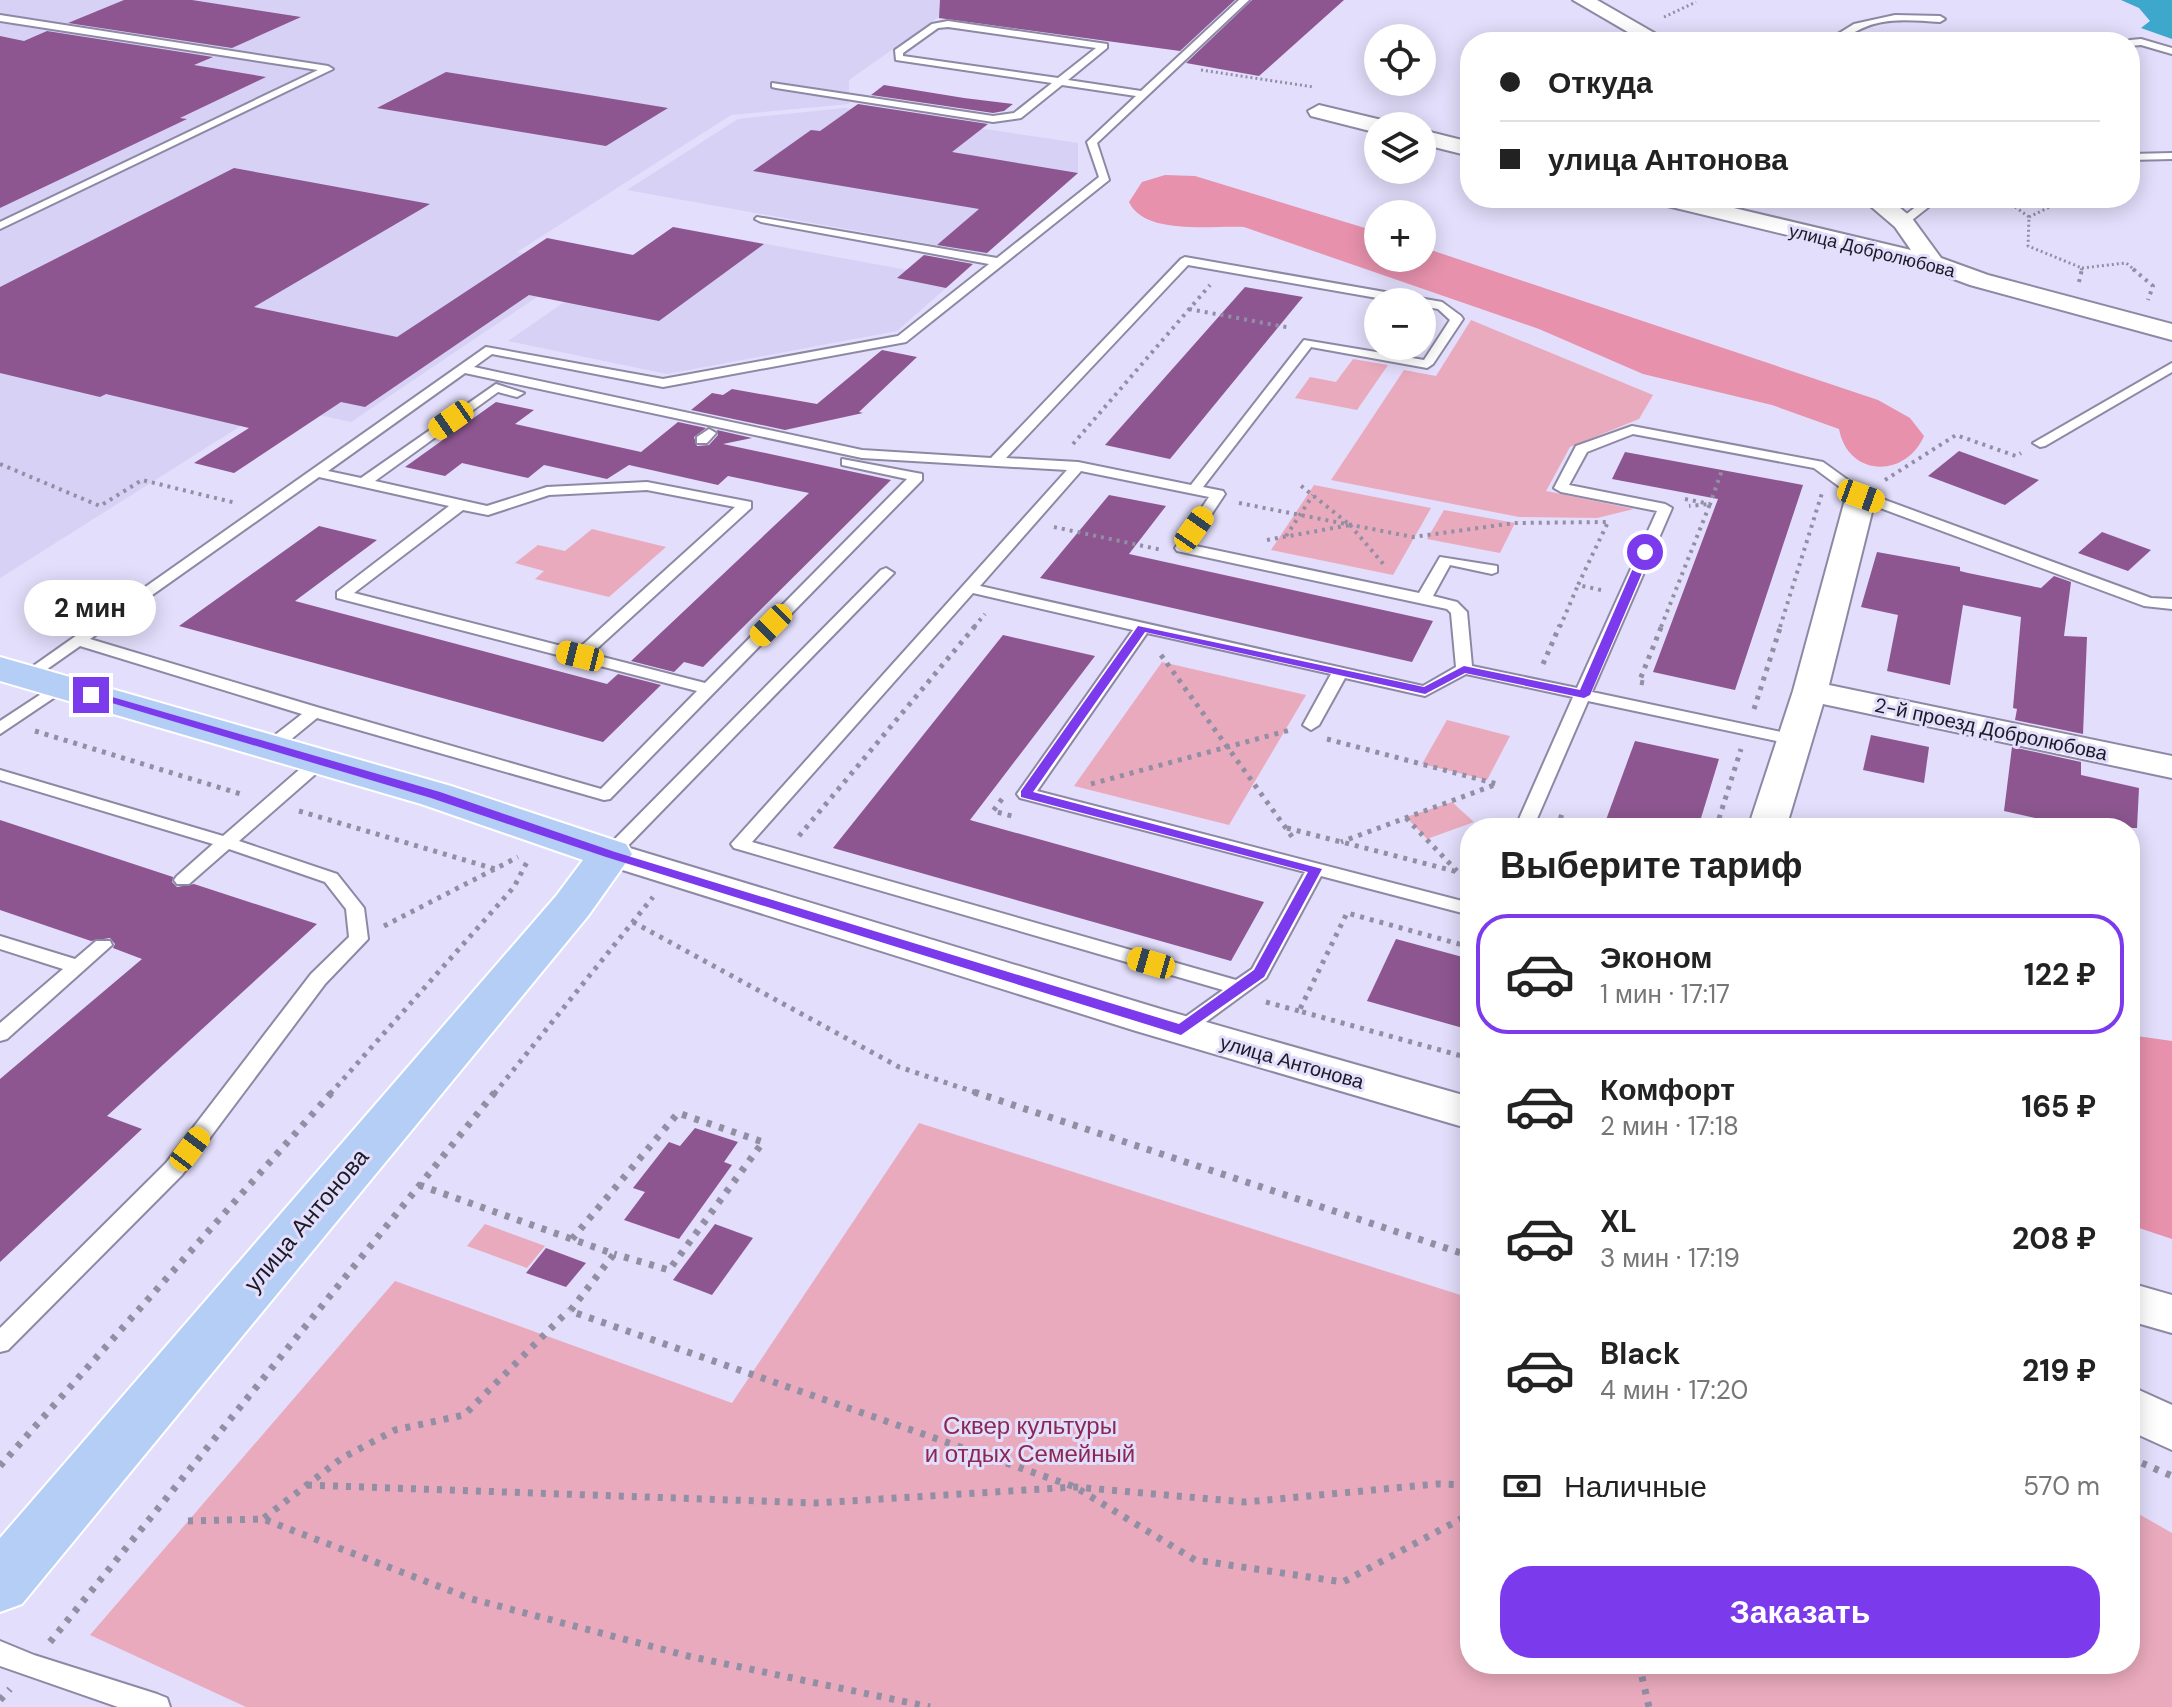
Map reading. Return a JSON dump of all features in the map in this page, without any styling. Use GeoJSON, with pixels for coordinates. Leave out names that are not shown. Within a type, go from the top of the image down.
{"type":"FeatureCollection","features":[{"type":"Feature","properties":{"kind":"main road","name":"улица Антонова"},"geometry":{"type":"LineString","coordinates":[[5,1571],[572,906],[610,854],[436,795],[29,677]]}},
{"type":"Feature","properties":{"kind":"street"},"geometry":{"type":"LineString","coordinates":[[1583,0],[1642,32]]}},
{"type":"Feature","properties":{"kind":"street"},"geometry":{"type":"LineString","coordinates":[[1325,112],[1364,122]]}},
{"type":"Feature","properties":{"kind":"street"},"geometry":{"type":"LineString","coordinates":[[1436,140],[1460,146]]}},
{"type":"Feature","properties":{"kind":"street","name":"улица Добролюбова"},"geometry":{"type":"LineString","coordinates":[[1703,208],[1932,263],[1979,280],[2172,332]]}},
{"type":"Feature","properties":{"kind":"street"},"geometry":{"type":"LineString","coordinates":[[1886,208],[1903,222],[1932,263]]}},
{"type":"Feature","properties":{"kind":"street"},"geometry":{"type":"LineString","coordinates":[[1770,818],[1810,691],[1861,496]]}},
{"type":"Feature","properties":{"kind":"street","name":"2-й проезд Добролюбова"},"geometry":{"type":"LineString","coordinates":[[1810,691],[2172,767]]}},
{"type":"Feature","properties":{"kind":"street","name":"улица Антонова"},"geometry":{"type":"LineString","coordinates":[[610,854],[1181,1030],[1460,1110]]}},
{"type":"Feature","properties":{"kind":"street"},"geometry":{"type":"LineString","coordinates":[[2140,1305],[2172,1314]]}},
{"type":"Feature","properties":{"kind":"street"},"geometry":{"type":"LineString","coordinates":[[2140,1412],[2172,1429]]}},
{"type":"Feature","properties":{"kind":"lane"},"geometry":{"type":"LineString","coordinates":[[0,729],[29,677],[490,350],[663,383],[902,339],[1105,178],[1092,142],[1244,0]]}},
{"type":"Feature","properties":{"kind":"lane"},"geometry":{"type":"LineString","coordinates":[[1847,32],[1863,23],[1887,16],[1940,19]]}},
{"type":"Feature","properties":{"kind":"lane"},"geometry":{"type":"LineString","coordinates":[[0,18],[328,69],[0,226]]}},
{"type":"Feature","properties":{"kind":"lane"},"geometry":{"type":"LineString","coordinates":[[776,85],[993,119],[1017,116],[1060,81],[1104,46],[948,24],[935,26],[898,52],[899,58],[1060,81],[1141,94]]}},
{"type":"Feature","properties":{"kind":"lane"},"geometry":{"type":"LineString","coordinates":[[2140,42],[2172,51]]}},
{"type":"Feature","properties":{"kind":"lane"},"geometry":{"type":"LineString","coordinates":[[2140,157],[2172,156]]}},
{"type":"Feature","properties":{"kind":"lane"},"geometry":{"type":"LineString","coordinates":[[1903,222],[1921,208]]}},
{"type":"Feature","properties":{"kind":"lane"},"geometry":{"type":"LineString","coordinates":[[761,219],[999,262]]}},
{"type":"Feature","properties":{"kind":"lane"},"geometry":{"type":"LineString","coordinates":[[995,462],[1185,261],[1364,292]]}},
{"type":"Feature","properties":{"kind":"lane"},"geometry":{"type":"LineString","coordinates":[[1436,305],[1457,319],[1436,350]]}},
{"type":"Feature","properties":{"kind":"lane"},"geometry":{"type":"LineString","coordinates":[[1194,490],[1308,343],[1364,353]]}},
{"type":"Feature","properties":{"kind":"lane"},"geometry":{"type":"LineString","coordinates":[[1404,360],[1427,364],[1430,360]]}},
{"type":"Feature","properties":{"kind":"lane"},"geometry":{"type":"LineString","coordinates":[[2040,443],[2172,367]]}},
{"type":"Feature","properties":{"kind":"lane"},"geometry":{"type":"LineString","coordinates":[[463,369],[862,454],[1078,466],[1218,494],[1182,548],[1452,605],[1459,612],[1464,669]]}},
{"type":"Feature","properties":{"kind":"lane"},"geometry":{"type":"LineString","coordinates":[[78,640],[604,795],[917,477],[706,436],[496,388],[363,483]]}},
{"type":"Feature","properties":{"kind":"lane"},"geometry":{"type":"LineString","coordinates":[[1529,818],[1665,508],[1561,488],[1581,449],[1632,430],[1818,465],[1861,496],[2149,603],[2172,604]]}},
{"type":"Feature","properties":{"kind":"lane"},"geometry":{"type":"LineString","coordinates":[[1078,466],[740,844],[1246,993]]}},
{"type":"Feature","properties":{"kind":"lane"},"geometry":{"type":"LineString","coordinates":[[316,472],[488,511],[547,491],[647,486],[746,505],[580,656]]}},
{"type":"Feature","properties":{"kind":"lane"},"geometry":{"type":"LineString","coordinates":[[647,486],[663,473]]}},
{"type":"Feature","properties":{"kind":"lane"},"geometry":{"type":"LineString","coordinates":[[460,505],[342,595],[708,689]]}},
{"type":"Feature","properties":{"kind":"lane"},"geometry":{"type":"LineString","coordinates":[[1417,596],[1445,560],[1492,569]]}},
{"type":"Feature","properties":{"kind":"lane"},"geometry":{"type":"LineString","coordinates":[[610,854],[886,573]]}},
{"type":"Feature","properties":{"kind":"lane"},"geometry":{"type":"LineString","coordinates":[[970,588],[1425,691],[1464,669],[1795,740]]}},
{"type":"Feature","properties":{"kind":"lane"},"geometry":{"type":"LineString","coordinates":[[1142,628],[1026,794],[1460,906]]}},
{"type":"Feature","properties":{"kind":"lane"},"geometry":{"type":"LineString","coordinates":[[1316,731],[1340,672]]}},
{"type":"Feature","properties":{"kind":"lane"},"geometry":{"type":"LineString","coordinates":[[272,746],[314,712]]}},
{"type":"Feature","properties":{"kind":"lane"},"geometry":{"type":"LineString","coordinates":[[183,880],[321,760]]}},
{"type":"Feature","properties":{"kind":"lane"},"geometry":{"type":"LineString","coordinates":[[0,775],[225,842],[331,878],[355,908],[359,939],[318,979],[174,1169],[0,1343]]}},
{"type":"Feature","properties":{"kind":"lane"},"geometry":{"type":"LineString","coordinates":[[1181,1030],[1246,993],[1316,869]]}},
{"type":"Feature","properties":{"kind":"lane"},"geometry":{"type":"LineString","coordinates":[[0,942],[78,967]]}},
{"type":"Feature","properties":{"kind":"lane"},"geometry":{"type":"LineString","coordinates":[[0,1034],[103,945]]}},
{"type":"Feature","properties":{"kind":"lane"},"geometry":{"type":"LineString","coordinates":[[0,1653],[30,1666],[157,1707]]}},
{"type":"Feature","properties":{"kind":"path"},"geometry":{"type":"LineString","coordinates":[[1171,66],[1319,88],[1332,96],[1325,112]]}},
{"type":"Feature","properties":{"kind":"path"},"geometry":{"type":"LineString","coordinates":[[2017,208],[2029,217]]}},
{"type":"Feature","properties":{"kind":"path"},"geometry":{"type":"LineString","coordinates":[[2029,217],[2048,208]]}},
{"type":"Feature","properties":{"kind":"path"},"geometry":{"type":"LineString","coordinates":[[2029,217],[2028,246],[2082,268],[2126,263],[2153,286],[2139,323]]}},
{"type":"Feature","properties":{"kind":"path"},"geometry":{"type":"LineString","coordinates":[[2073,305],[2082,268]]}},
{"type":"Feature","properties":{"kind":"path"},"geometry":{"type":"LineString","coordinates":[[1068,451],[1220,274]]}},
{"type":"Feature","properties":{"kind":"path"},"geometry":{"type":"LineString","coordinates":[[1189,309],[1292,329]]}},
{"type":"Feature","properties":{"kind":"path"},"geometry":{"type":"LineString","coordinates":[[1861,496],[1956,435],[2016,456]]}},
{"type":"Feature","properties":{"kind":"path"},"geometry":{"type":"LineString","coordinates":[[0,464],[100,506],[142,480],[264,509]]}},
{"type":"Feature","properties":{"kind":"path"},"geometry":{"type":"LineString","coordinates":[[1653,685],[1639,682],[1723,469]]}},
{"type":"Feature","properties":{"kind":"path"},"geometry":{"type":"LineString","coordinates":[[1719,818],[1829,472]]}},
{"type":"Feature","properties":{"kind":"path"},"geometry":{"type":"LineString","coordinates":[[1300,485],[1350,525],[1417,596]]}},
{"type":"Feature","properties":{"kind":"path"},"geometry":{"type":"LineString","coordinates":[[1279,546],[1313,495]]}},
{"type":"Feature","properties":{"kind":"path"},"geometry":{"type":"LineString","coordinates":[[1215,498],[1413,537],[1515,523],[1608,522],[1665,508],[1710,504]]}},
{"type":"Feature","properties":{"kind":"path"},"geometry":{"type":"LineString","coordinates":[[1679,498],[1710,504]]}},
{"type":"Feature","properties":{"kind":"path"},"geometry":{"type":"LineString","coordinates":[[1529,661],[1543,665],[1608,522]]}},
{"type":"Feature","properties":{"kind":"path"},"geometry":{"type":"LineString","coordinates":[[1045,525],[1167,551]]}},
{"type":"Feature","properties":{"kind":"path"},"geometry":{"type":"LineString","coordinates":[[1258,542],[1350,525]]}},
{"type":"Feature","properties":{"kind":"path"},"geometry":{"type":"LineString","coordinates":[[1578,585],[1626,596]]}},
{"type":"Feature","properties":{"kind":"path"},"geometry":{"type":"LineString","coordinates":[[1142,628],[1316,869]]}},
{"type":"Feature","properties":{"kind":"path"},"geometry":{"type":"LineString","coordinates":[[1740,704],[1754,707]]}},
{"type":"Feature","properties":{"kind":"path"},"geometry":{"type":"LineString","coordinates":[[993,811],[1227,747],[1316,731],[1497,784],[1341,842]]}},
{"type":"Feature","properties":{"kind":"path"},"geometry":{"type":"LineString","coordinates":[[1561,818],[1563,813]]}},
{"type":"Feature","properties":{"kind":"path"},"geometry":{"type":"LineString","coordinates":[[1286,828],[1458,872],[1406,817]]}},
{"type":"Feature","properties":{"kind":"path"},"geometry":{"type":"LineString","coordinates":[[0,1466],[514,887],[534,849],[359,939]]}},
{"type":"Feature","properties":{"kind":"path"},"geometry":{"type":"LineString","coordinates":[[0,1700],[674,872]]}},
{"type":"Feature","properties":{"kind":"path"},"geometry":{"type":"LineString","coordinates":[[1299,1011],[1347,913],[1460,944]]}},
{"type":"Feature","properties":{"kind":"path"},"geometry":{"type":"LineString","coordinates":[[633,922],[899,1067],[1460,1253]]}},
{"type":"Feature","properties":{"kind":"path"},"geometry":{"type":"LineString","coordinates":[[1246,993],[1299,1011],[1460,1054]]}},
{"type":"Feature","properties":{"kind":"path"},"geometry":{"type":"LineString","coordinates":[[419,1185],[614,1254],[669,1270],[763,1142],[678,1113],[572,1239]]}},
{"type":"Feature","properties":{"kind":"path"},"geometry":{"type":"LineString","coordinates":[[614,1254],[570,1311],[1075,1487],[1195,1560],[1343,1582],[1460,1519]]}},
{"type":"Feature","properties":{"kind":"path"},"geometry":{"type":"LineString","coordinates":[[263,1519],[342,1458],[395,1430],[464,1415],[584,1295]]}},
{"type":"Feature","properties":{"kind":"path"},"geometry":{"type":"LineString","coordinates":[[2140,1462],[2172,1476]]}},
{"type":"Feature","properties":{"kind":"path"},"geometry":{"type":"LineString","coordinates":[[307,1485],[816,1503],[1075,1487],[1245,1502],[1437,1484],[1460,1485]]}},
{"type":"Feature","properties":{"kind":"path"},"geometry":{"type":"LineString","coordinates":[[188,1521],[263,1519],[472,1599],[688,1656],[930,1707]]}},
{"type":"Feature","properties":{"kind":"path"},"geometry":{"type":"LineString","coordinates":[[1641,1674],[1649,1707]]}},
{"type":"Feature","properties":{"kind":"shaded area"},"geometry":{"type":"Polygon","coordinates":[[[0,0],[1233,0],[1176,50],[937,18],[849,80],[849,104],[731,115],[517,252],[575,264],[574,272],[351,422],[274,405],[0,578],[0,0]]]}},
{"type":"Feature","properties":{"kind":"shaded area"},"geometry":{"type":"Polygon","coordinates":[[[844,108],[1078,143],[1078,173],[986,254],[627,190],[738,119],[844,108]]]}},
{"type":"Feature","properties":{"kind":"shaded area"},"geometry":{"type":"Polygon","coordinates":[[[1165,175],[1195,176],[1364,228],[1364,268],[1244,227],[1181,226],[1149,220],[1137,213],[1129,202],[1142,182],[1165,175]]]}},
{"type":"Feature","properties":{"kind":"shaded area"},"geometry":{"type":"Polygon","coordinates":[[[673,227],[956,279],[897,331],[667,374],[508,341],[673,227]]]}},
{"type":"Feature","properties":{"kind":"shaded area"},"geometry":{"type":"Polygon","coordinates":[[[1436,252],[1878,400],[1910,418],[1924,436],[1904,460],[1878,467],[1865,464],[1844,445],[1839,429],[1772,405],[1643,374],[1539,329],[1436,293],[1436,288],[1420,288],[1374,272],[1436,272],[1436,252]]]}},
{"type":"Feature","properties":{"kind":"shaded area"},"geometry":{"type":"Polygon","coordinates":[[[2140,1036],[2172,1041],[2172,1239],[2140,1228],[2140,1036]]]}},
{"type":"Feature","properties":{"kind":"green space"},"geometry":{"type":"Polygon","coordinates":[[[1471,320],[1653,395],[1639,419],[1570,447],[1546,491],[1634,509],[1597,518],[1519,517],[1331,480],[1404,370],[1436,376],[1471,320]]]}},
{"type":"Feature","properties":{"kind":"green space"},"geometry":{"type":"Polygon","coordinates":[[[1353,359],[1388,365],[1357,410],[1295,398],[1310,377],[1336,382],[1353,359]]]}},
{"type":"Feature","properties":{"kind":"green space"},"geometry":{"type":"Polygon","coordinates":[[[1314,485],[1431,508],[1393,575],[1271,550],[1314,485]]]}},
{"type":"Feature","properties":{"kind":"green space"},"geometry":{"type":"Polygon","coordinates":[[[1444,510],[1515,523],[1500,553],[1427,539],[1444,510]]]}},
{"type":"Feature","properties":{"kind":"green space"},"geometry":{"type":"Polygon","coordinates":[[[592,529],[666,547],[609,597],[535,579],[544,571],[515,563],[538,545],[565,551],[592,529]]]}},
{"type":"Feature","properties":{"kind":"green space"},"geometry":{"type":"Polygon","coordinates":[[[1162,662],[1306,695],[1229,825],[1074,786],[1162,662]]]}},
{"type":"Feature","properties":{"kind":"green space"},"geometry":{"type":"Polygon","coordinates":[[[1447,720],[1510,736],[1487,780],[1422,764],[1447,720]]]}},
{"type":"Feature","properties":{"kind":"green space"},"geometry":{"type":"Polygon","coordinates":[[[1452,802],[1470,818],[1460,818],[1460,827],[1427,839],[1406,817],[1452,802]]]}},
{"type":"Feature","properties":{"kind":"green space","name":"Сквер культуры и отдых Семейный"},"geometry":{"type":"Polygon","coordinates":[[[919,1123],[1460,1295],[1460,1674],[2140,1674],[2140,1515],[2172,1533],[2172,1707],[246,1707],[90,1635],[395,1281],[732,1403],[919,1123]]]}},
{"type":"Feature","properties":{"kind":"green space"},"geometry":{"type":"Polygon","coordinates":[[[485,1224],[545,1246],[527,1268],[467,1246],[485,1224]]]}},
{"type":"Feature","properties":{"kind":"water"},"geometry":{"type":"Polygon","coordinates":[[[2121,0],[2172,0],[2172,39],[2141,28],[2150,21],[2139,8],[2121,0]]]}},
{"type":"Feature","properties":{"kind":"building"},"geometry":{"type":"Polygon","coordinates":[[[124,0],[192,0],[301,17],[232,48],[68,23],[124,0]]]}},
{"type":"Feature","properties":{"kind":"building"},"geometry":{"type":"Polygon","coordinates":[[[940,0],[1235,0],[1180,51],[939,18],[940,0]]]}},
{"type":"Feature","properties":{"kind":"building"},"geometry":{"type":"Polygon","coordinates":[[[1252,0],[1344,0],[1259,76],[1186,63],[1252,0]]]}},
{"type":"Feature","properties":{"kind":"building"},"geometry":{"type":"Polygon","coordinates":[[[47,31],[213,57],[194,65],[266,77],[180,118],[187,119],[0,208],[0,36],[24,41],[47,31]]]}},
{"type":"Feature","properties":{"kind":"building"},"geometry":{"type":"Polygon","coordinates":[[[446,72],[668,108],[606,146],[377,108],[446,72]]]}},
{"type":"Feature","properties":{"kind":"building"},"geometry":{"type":"Polygon","coordinates":[[[884,85],[1013,104],[1004,111],[993,113],[871,95],[884,85]]]}},
{"type":"Feature","properties":{"kind":"building"},"geometry":{"type":"Polygon","coordinates":[[[858,104],[988,124],[952,152],[1078,173],[987,253],[937,245],[979,209],[753,171],[811,130],[820,131],[858,104]]]}},
{"type":"Feature","properties":{"kind":"building"},"geometry":{"type":"Polygon","coordinates":[[[234,168],[430,204],[254,307],[397,337],[547,238],[633,255],[673,227],[764,244],[659,321],[529,295],[365,407],[341,402],[234,473],[194,463],[249,428],[0,373],[0,287],[234,168]]]}},
{"type":"Feature","properties":{"kind":"building"},"geometry":{"type":"Polygon","coordinates":[[[924,255],[973,264],[946,288],[897,278],[924,255]]]}},
{"type":"Feature","properties":{"kind":"building"},"geometry":{"type":"Polygon","coordinates":[[[1245,287],[1303,297],[1170,459],[1105,445],[1245,287]]]}},
{"type":"Feature","properties":{"kind":"building"},"geometry":{"type":"Polygon","coordinates":[[[882,350],[917,357],[859,412],[863,413],[785,430],[691,410],[712,393],[723,395],[732,389],[817,404],[882,350]]]}},
{"type":"Feature","properties":{"kind":"building"},"geometry":{"type":"Polygon","coordinates":[[[496,402],[534,410],[515,424],[641,452],[678,422],[706,428],[694,437],[697,446],[709,445],[718,435],[717,430],[752,438],[723,444],[891,480],[703,667],[684,662],[674,672],[631,661],[809,493],[728,476],[718,485],[629,465],[607,479],[544,465],[528,478],[462,463],[445,476],[405,467],[496,402]]]}},
{"type":"Feature","properties":{"kind":"building"},"geometry":{"type":"Polygon","coordinates":[[[1959,451],[2039,480],[2005,505],[1928,476],[1959,451]]]}},
{"type":"Feature","properties":{"kind":"building"},"geometry":{"type":"Polygon","coordinates":[[[1625,452],[1803,485],[1735,690],[1653,672],[1718,499],[1612,479],[1625,452]]]}},
{"type":"Feature","properties":{"kind":"building"},"geometry":{"type":"Polygon","coordinates":[[[1109,495],[1166,506],[1129,554],[1433,621],[1412,662],[1040,578],[1109,495]]]}},
{"type":"Feature","properties":{"kind":"building"},"geometry":{"type":"Polygon","coordinates":[[[319,526],[377,540],[295,601],[607,684],[618,674],[661,685],[603,742],[179,626],[319,526]]]}},
{"type":"Feature","properties":{"kind":"building"},"geometry":{"type":"Polygon","coordinates":[[[2102,532],[2151,550],[2128,571],[2078,553],[2102,532]]]}},
{"type":"Feature","properties":{"kind":"building"},"geometry":{"type":"Polygon","coordinates":[[[1877,552],[1960,567],[1960,571],[2041,588],[2054,576],[2071,582],[2064,636],[2087,637],[2083,734],[2015,720],[2017,709],[2013,708],[2021,617],[1963,605],[1950,685],[1887,671],[1898,615],[1861,607],[1877,552]]]}},
{"type":"Feature","properties":{"kind":"building"},"geometry":{"type":"Polygon","coordinates":[[[1003,635],[1095,656],[970,820],[1264,902],[1231,961],[833,848],[1003,635]]]}},
{"type":"Feature","properties":{"kind":"building"},"geometry":{"type":"Polygon","coordinates":[[[1871,735],[1929,747],[1924,783],[1863,770],[1871,735]]]}},
{"type":"Feature","properties":{"kind":"building"},"geometry":{"type":"Polygon","coordinates":[[[1635,741],[1719,759],[1701,818],[1607,818],[1635,741]]]}},
{"type":"Feature","properties":{"kind":"building"},"geometry":{"type":"Polygon","coordinates":[[[2012,747],[2081,762],[2081,775],[2139,788],[2138,818],[2035,818],[2004,811],[2012,747]]]}},
{"type":"Feature","properties":{"kind":"building"},"geometry":{"type":"Polygon","coordinates":[[[0,820],[173,877],[172,882],[177,887],[194,884],[317,924],[107,1116],[142,1129],[0,1262],[0,1079],[142,959],[113,948],[115,944],[110,938],[91,941],[0,910],[0,820]]]}},
{"type":"Feature","properties":{"kind":"building"},"geometry":{"type":"Polygon","coordinates":[[[1396,939],[1460,956],[1460,1027],[1367,1001],[1396,939]]]}},
{"type":"Feature","properties":{"kind":"building"},"geometry":{"type":"Polygon","coordinates":[[[695,1128],[738,1142],[724,1162],[732,1165],[679,1239],[624,1220],[645,1192],[633,1188],[669,1142],[680,1146],[695,1128]]]}},
{"type":"Feature","properties":{"kind":"building"},"geometry":{"type":"Polygon","coordinates":[[[715,1224],[753,1238],[712,1295],[673,1280],[715,1224]]]}},
{"type":"Feature","properties":{"kind":"building"},"geometry":{"type":"Polygon","coordinates":[[[546,1248],[586,1263],[566,1287],[526,1273],[546,1248]]]}},
{"type":"Feature","properties":{"kind":"route"},"geometry":{"type":"LineString","coordinates":[[91,695],[436,795],[610,854],[1181,1030],[1259,973],[1316,869],[1026,794],[1142,628],[1425,691],[1464,669],[1584,695],[1645,552]]}}]}
